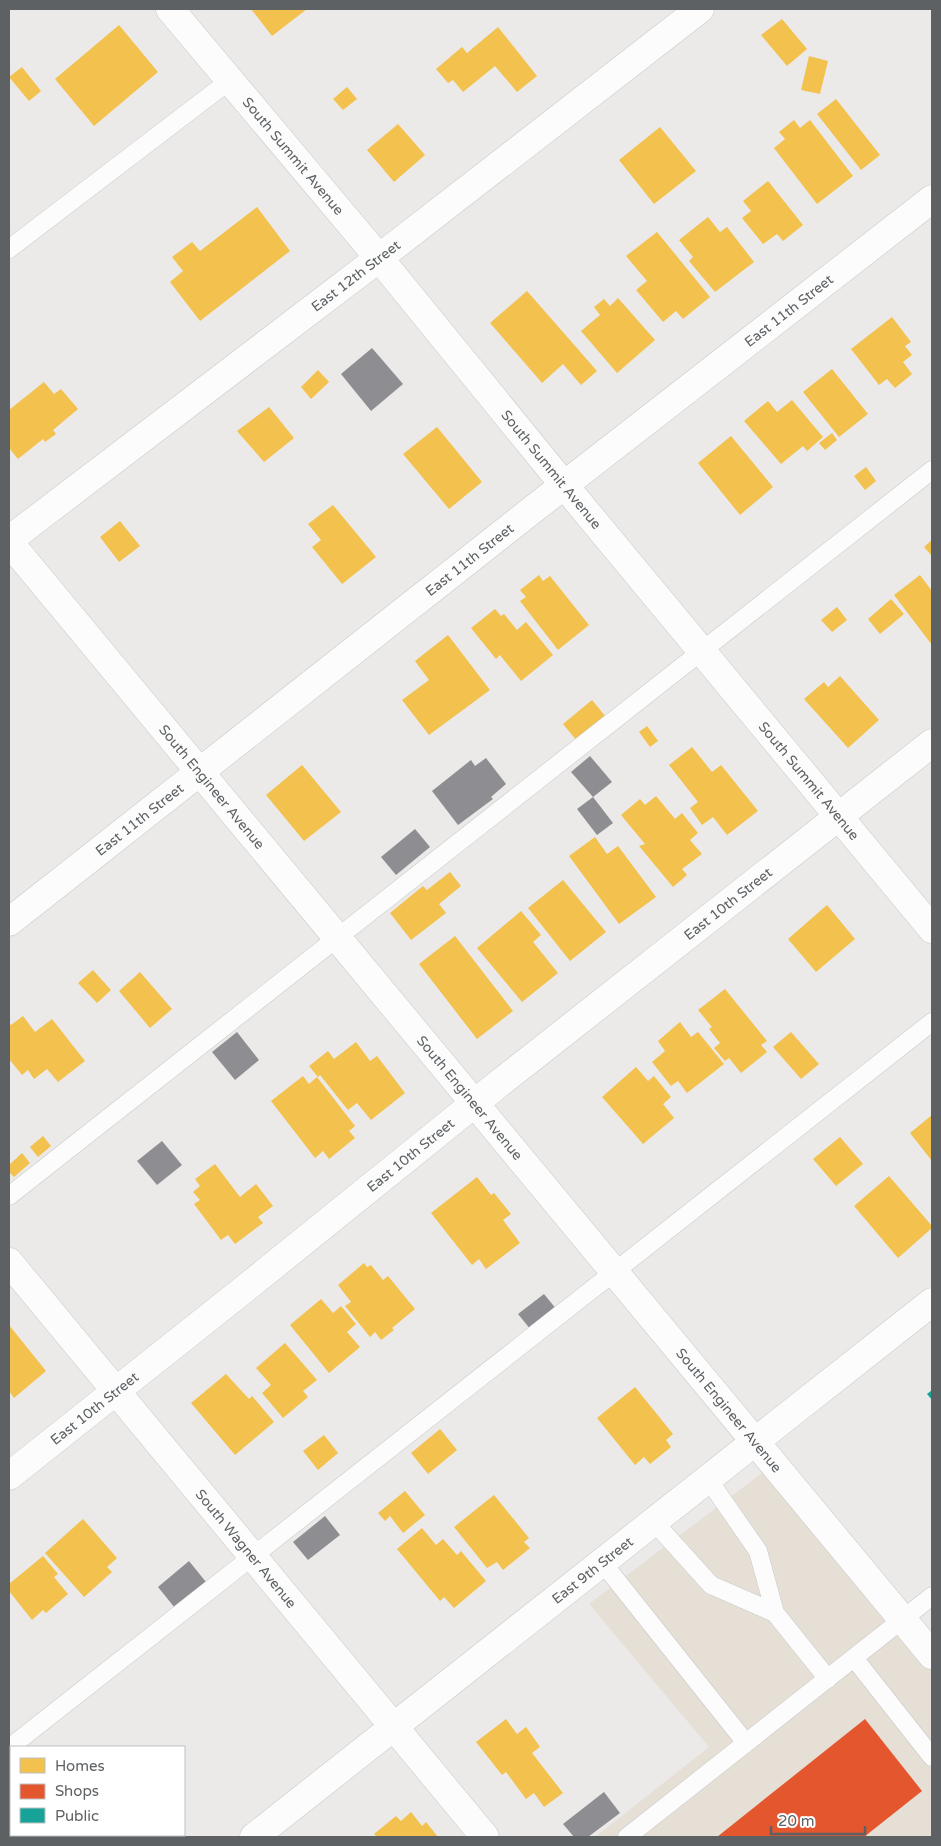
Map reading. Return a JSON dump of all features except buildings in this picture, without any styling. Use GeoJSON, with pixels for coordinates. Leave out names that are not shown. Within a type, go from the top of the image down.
{"type":"FeatureCollection","features":[{"type":"Feature","properties":{"kind":"street","name":"South Summit Avenue"},"geometry":{"type":"LineString","coordinates":[[170,9],[379,258],[564,485],[932,929]]}},
{"type":"Feature","properties":{"kind":"street","name":"East 12th Street"},"geometry":{"type":"LineString","coordinates":[[9,541],[700,9]]}},
{"type":"Feature","properties":{"kind":"street","name":"East 11th Street"},"geometry":{"type":"LineString","coordinates":[[9,922],[564,485],[932,199]]}},
{"type":"Feature","properties":{"kind":"street","name":"South Engineer Avenue"},"geometry":{"type":"LineString","coordinates":[[9,541],[932,1655]]}},
{"type":"Feature","properties":{"kind":"street","name":"East 10th Street"},"geometry":{"type":"LineString","coordinates":[[9,1476],[474,1103],[932,743]]}},
{"type":"Feature","properties":{"kind":"street","name":"South Wagner Avenue"},"geometry":{"type":"LineString","coordinates":[[9,1262],[485,1837]]}},
{"type":"Feature","properties":{"kind":"street","name":"East 9th Street"},"geometry":{"type":"LineString","coordinates":[[254,1837],[932,1302]]}},
{"type":"Feature","properties":{"kind":"lane"},"geometry":{"type":"LineString","coordinates":[[9,249],[229,81]]}},
{"type":"Feature","properties":{"kind":"lane"},"geometry":{"type":"LineString","coordinates":[[9,1196],[932,470]]}},
{"type":"Feature","properties":{"kind":"lane"},"geometry":{"type":"LineString","coordinates":[[12,1746],[932,1022]]}},
{"type":"Feature","properties":{"kind":"lane"},"geometry":{"type":"LineString","coordinates":[[708,1479],[758,1551],[775,1613],[828,1679]]}},
{"type":"Feature","properties":{"kind":"lane"},"geometry":{"type":"LineString","coordinates":[[654,1522],[711,1585],[775,1613]]}},
{"type":"Feature","properties":{"kind":"lane"},"geometry":{"type":"LineString","coordinates":[[602,1562],[746,1743]]}},
{"type":"Feature","properties":{"kind":"lane"},"geometry":{"type":"LineString","coordinates":[[627,1837],[932,1596]]}},
{"type":"Feature","properties":{"kind":"lane"},"geometry":{"type":"LineString","coordinates":[[854,1658],[932,1757]]}},
{"type":"Feature","properties":{"kind":"shaded area"},"geometry":{"type":"Polygon","coordinates":[[[762,1473],[787,1478],[932,1662],[932,1837],[595,1837],[709,1747],[589,1604],[762,1473]]]}}]}
